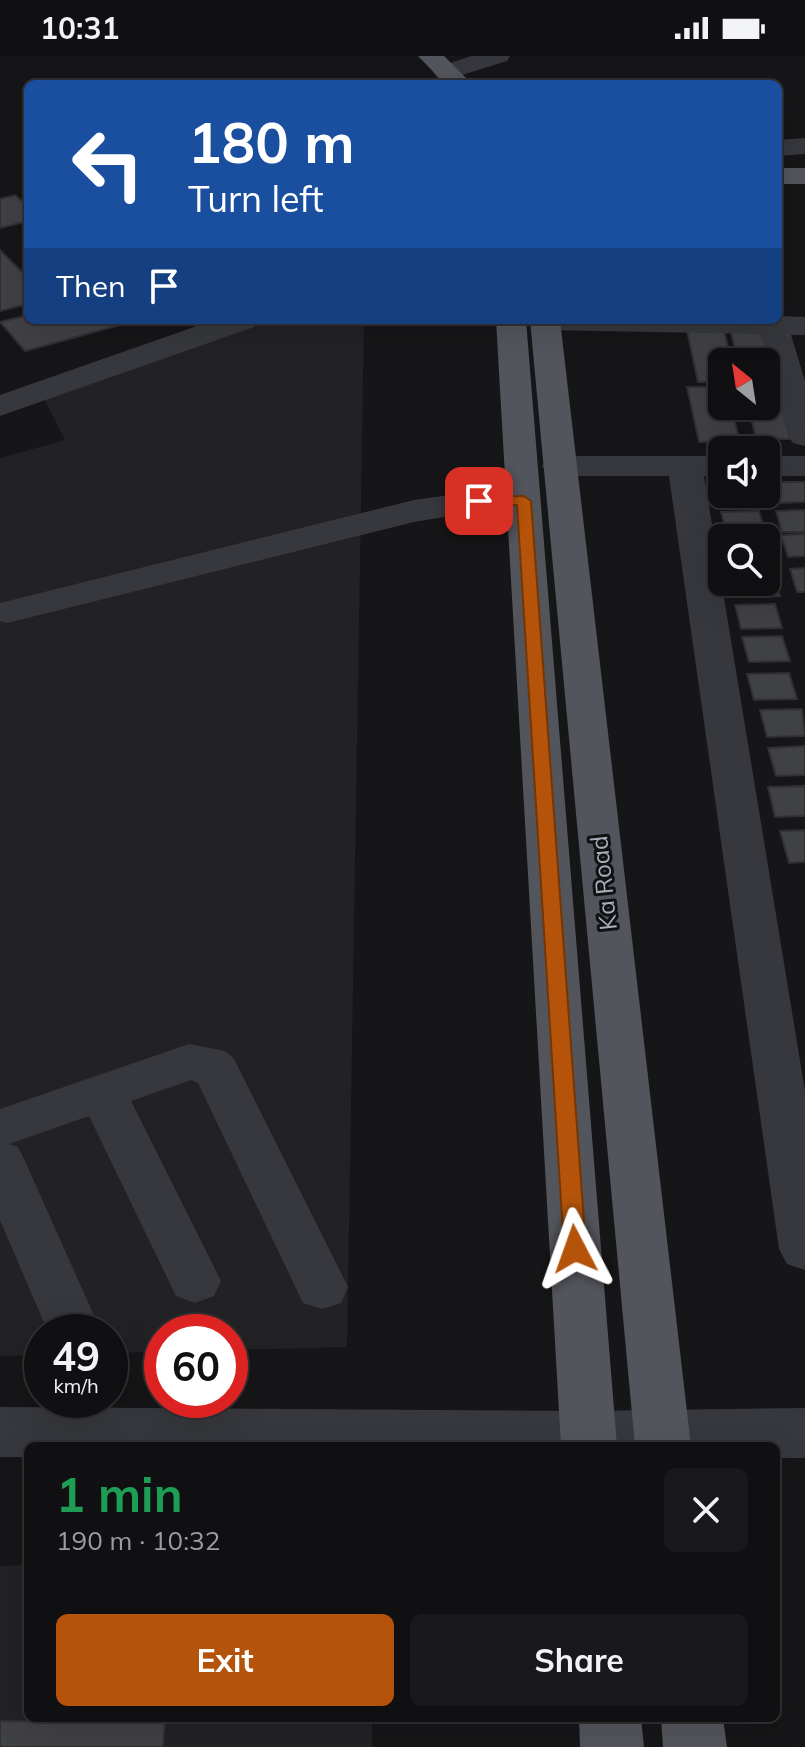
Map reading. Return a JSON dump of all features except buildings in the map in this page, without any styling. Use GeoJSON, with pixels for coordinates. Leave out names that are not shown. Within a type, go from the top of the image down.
{"type":"FeatureCollection","features":[{"type":"Feature","properties":{"kind":"main road"},"geometry":{"type":"LineString","coordinates":[[782,176],[805,176]]}},
{"type":"Feature","properties":{"kind":"main road"},"geometry":{"type":"LineString","coordinates":[[782,193],[805,193]]}},
{"type":"Feature","properties":{"kind":"main road"},"geometry":{"type":"LineString","coordinates":[[511,324],[588,1441]]}},
{"type":"Feature","properties":{"kind":"main road","name":"Ka Road"},"geometry":{"type":"LineString","coordinates":[[545,324],[662,1440]]}},
{"type":"Feature","properties":{"kind":"main road"},"geometry":{"type":"LineString","coordinates":[[610,1722],[612,1747]]}},
{"type":"Feature","properties":{"kind":"main road"},"geometry":{"type":"LineString","coordinates":[[692,1722],[695,1747]]}},
{"type":"Feature","properties":{"kind":"street"},"geometry":{"type":"LineString","coordinates":[[435,72],[498,56]]}},
{"type":"Feature","properties":{"kind":"street"},"geometry":{"type":"LineString","coordinates":[[782,148],[805,146]]}},
{"type":"Feature","properties":{"kind":"street"},"geometry":{"type":"LineString","coordinates":[[0,406],[232,324]]}},
{"type":"Feature","properties":{"kind":"street"},"geometry":{"type":"LineString","coordinates":[[708,324],[789,326],[805,436]]}},
{"type":"Feature","properties":{"kind":"street"},"geometry":{"type":"LineString","coordinates":[[559,466],[704,466],[798,1162],[805,1249]]}},
{"type":"Feature","properties":{"kind":"street"},"geometry":{"type":"LineString","coordinates":[[780,466],[805,466]]}},
{"type":"Feature","properties":{"kind":"street"},"geometry":{"type":"LineString","coordinates":[[7,612],[414,511],[479,501],[524,501]]}},
{"type":"Feature","properties":{"kind":"street"},"geometry":{"type":"LineString","coordinates":[[0,1128],[189,1062],[208,1064],[217,1072],[322,1287]]}},
{"type":"Feature","properties":{"kind":"street"},"geometry":{"type":"LineString","coordinates":[[102,1092],[195,1281]]}},
{"type":"Feature","properties":{"kind":"street"},"geometry":{"type":"LineString","coordinates":[[0,1161],[66,1314]]}},
{"type":"Feature","properties":{"kind":"street"},"geometry":{"type":"LineString","coordinates":[[3,1426],[588,1441],[805,1433]]}},
{"type":"Feature","properties":{"kind":"shaded area"},"geometry":{"type":"Polygon","coordinates":[[[235,324],[364,324],[347,1347],[248,1350],[248,1314],[144,1314],[144,1352],[128,1353],[128,1314],[24,1314],[24,1355],[0,1356],[0,458],[65,440],[43,397],[235,324]]]}},
{"type":"Feature","properties":{"kind":"shaded area"},"geometry":{"type":"Polygon","coordinates":[[[24,1565],[24,1722],[372,1722],[372,1747],[0,1747],[0,1566],[24,1565]]]}},
{"type":"Feature","properties":{"kind":"route"},"geometry":{"type":"LineString","coordinates":[[479,501],[524,501],[575,1249]]}}]}
